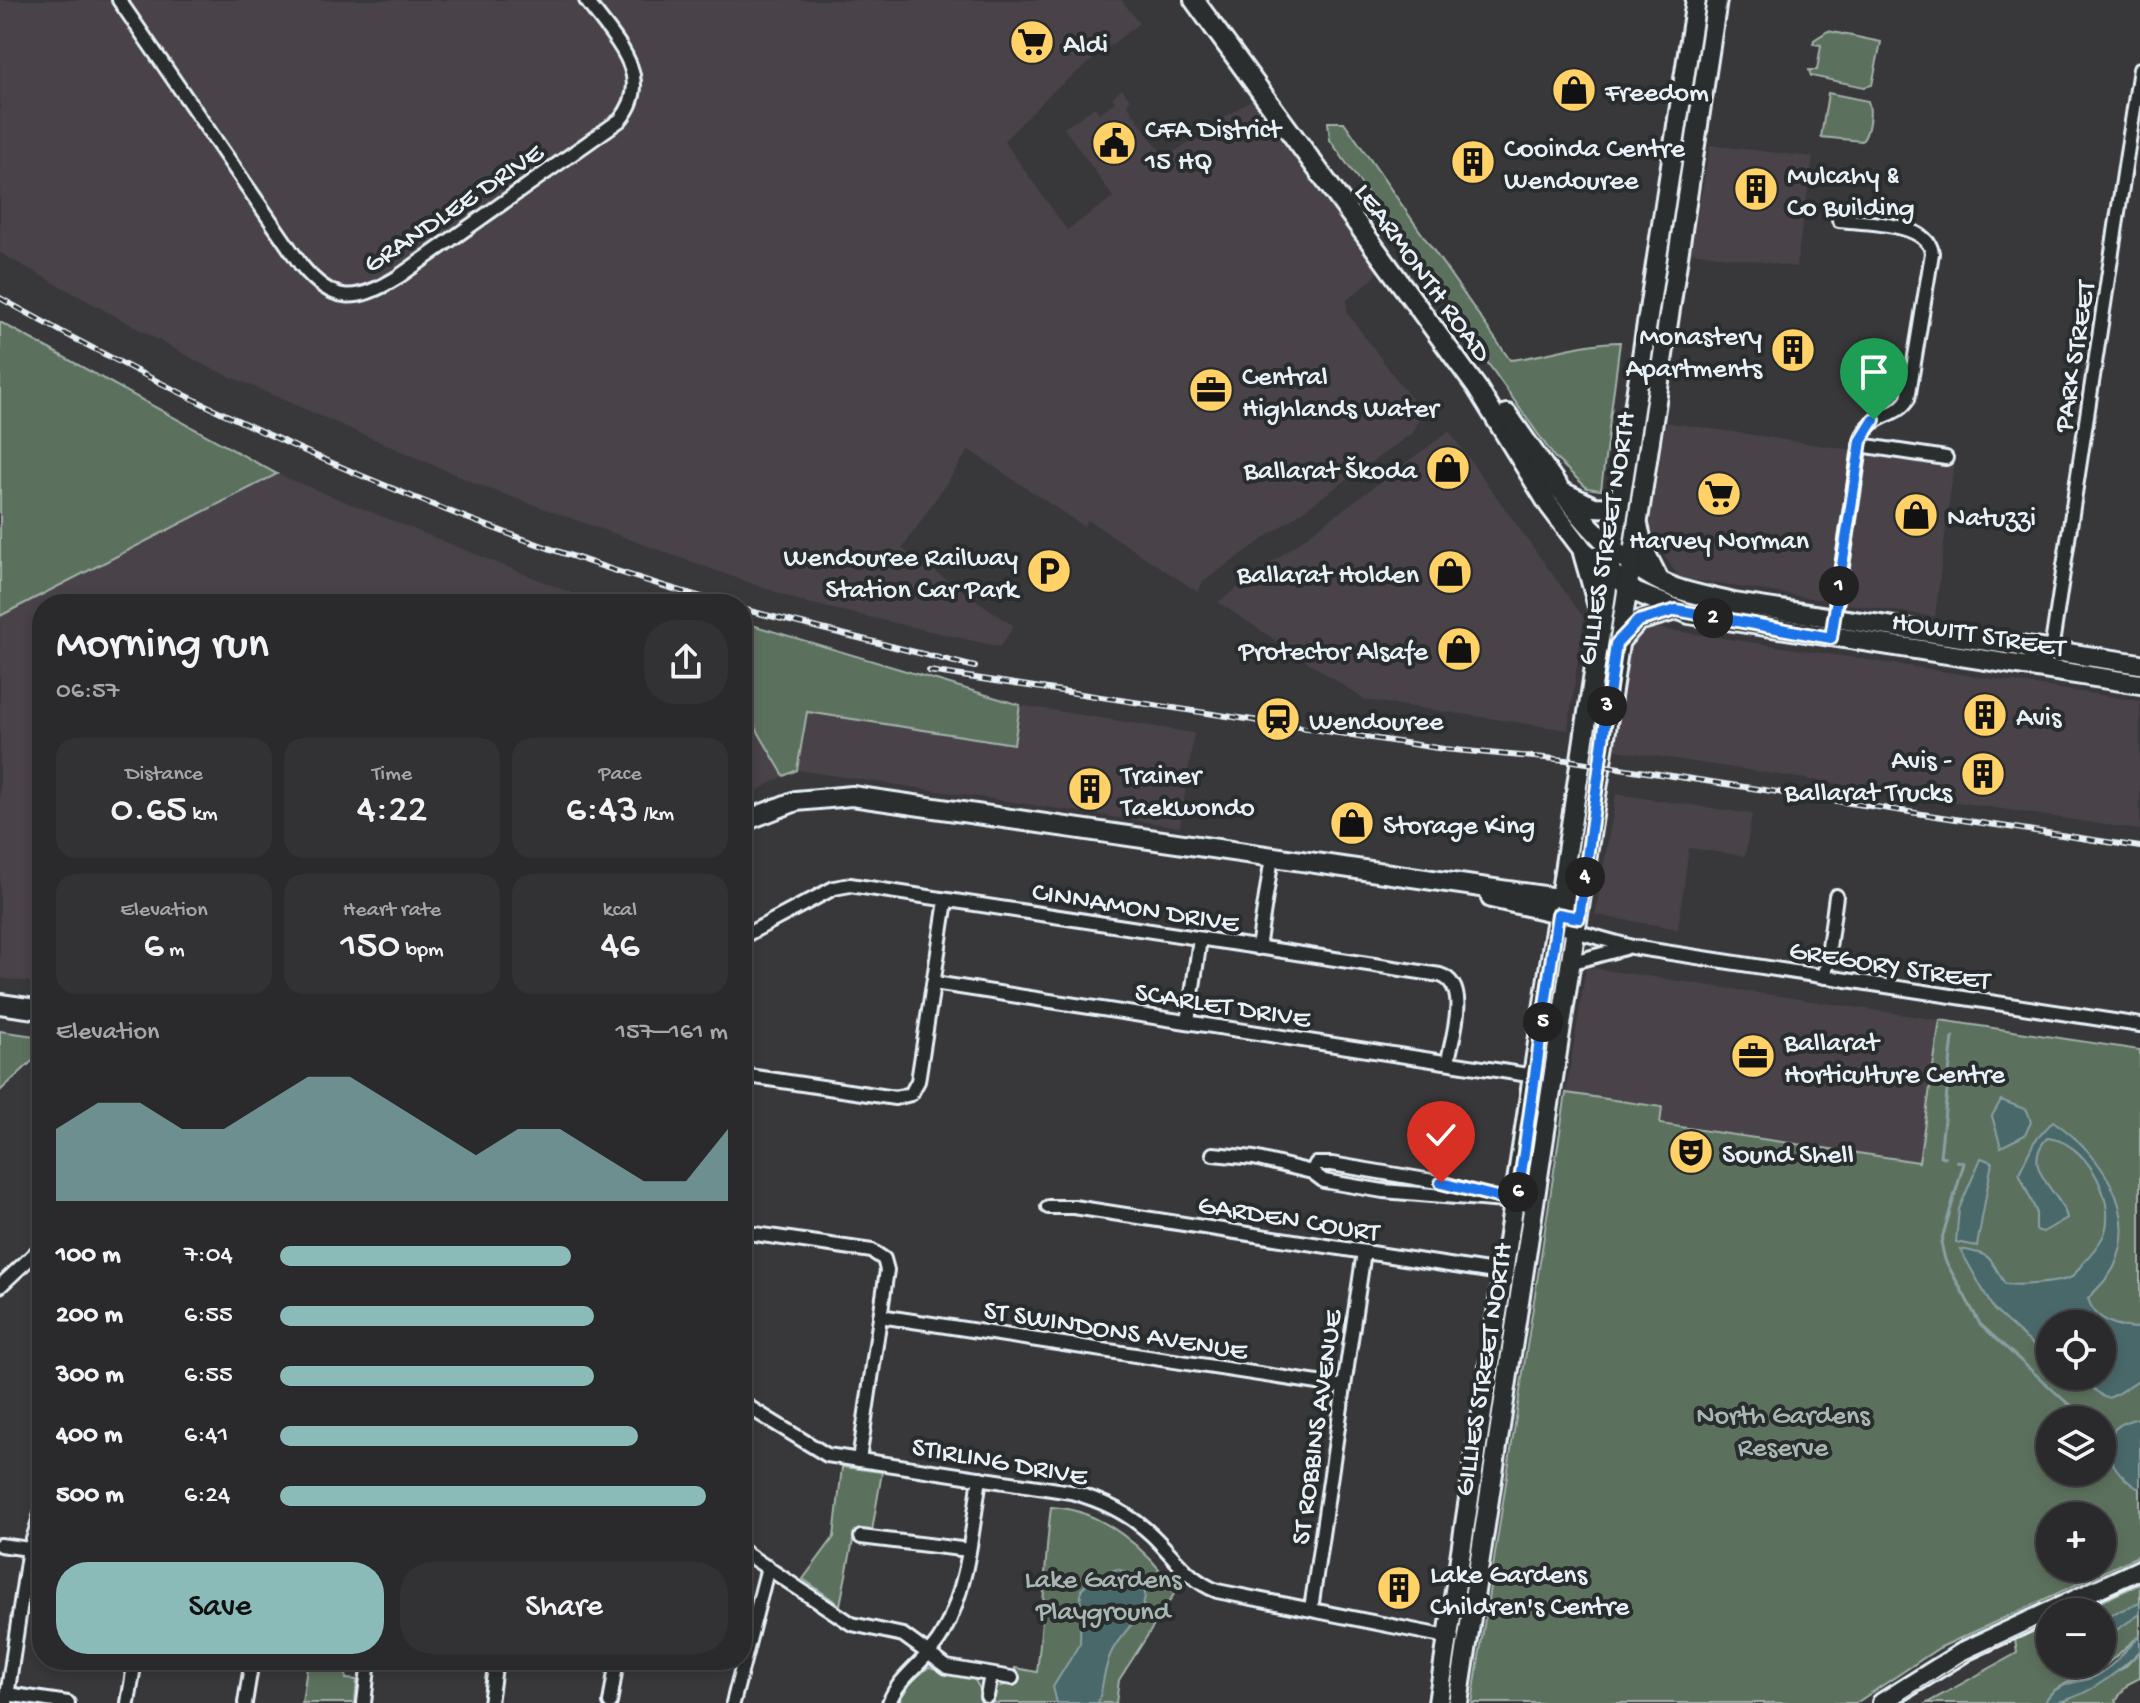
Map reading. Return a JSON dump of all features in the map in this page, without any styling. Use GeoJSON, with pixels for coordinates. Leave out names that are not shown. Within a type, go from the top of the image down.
{"type":"FeatureCollection","features":[{"type":"Feature","properties":{"kind":"main road","name":"LEARMONTH ROAD"},"geometry":{"type":"LineString","coordinates":[[1194,0],[1272,99],[1401,278],[1477,388],[1549,505],[1583,550],[1618,580]]}},
{"type":"Feature","properties":{"kind":"main road","name":"LEARMONTH ROAD"},"geometry":{"type":"LineString","coordinates":[[1208,0],[1272,99]]}},
{"type":"Feature","properties":{"kind":"main road","name":"GILLIES STREET NORTH"},"geometry":{"type":"LineString","coordinates":[[1628,511],[1696,0]]}},
{"type":"Feature","properties":{"kind":"main road","name":"GILLIES STREET NORTH"},"geometry":{"type":"LineString","coordinates":[[1438,1703],[1458,1639],[1514,1275],[1573,962],[1616,644],[1621,556],[1717,0]]}},
{"type":"Feature","properties":{"kind":"main road","name":"LEARMONTH ROAD"},"geometry":{"type":"LineString","coordinates":[[1401,278],[1564,493],[1621,556]]}},
{"type":"Feature","properties":{"kind":"main road"},"geometry":{"type":"LineString","coordinates":[[1564,493],[1581,498],[1594,507],[1628,511],[1659,580]]}},
{"type":"Feature","properties":{"kind":"main road"},"geometry":{"type":"LineString","coordinates":[[1583,550],[1603,621]]}},
{"type":"Feature","properties":{"kind":"main road","name":"HOWITT STREET"},"geometry":{"type":"LineString","coordinates":[[1621,556],[1659,580],[1690,593],[1734,603],[2140,664]]}},
{"type":"Feature","properties":{"kind":"main road","name":"GILLIES STREET NORTH"},"geometry":{"type":"LineString","coordinates":[[1514,1275],[1517,1202],[1558,913],[1603,621],[1618,580]]}},
{"type":"Feature","properties":{"kind":"main road","name":"HOWITT STREET"},"geometry":{"type":"LineString","coordinates":[[1618,580],[1676,610],[1831,638],[2140,684]]}},
{"type":"Feature","properties":{"kind":"main road"},"geometry":{"type":"LineString","coordinates":[[1616,644],[1638,621],[1676,610]]}},
{"type":"Feature","properties":{"kind":"main road"},"geometry":{"type":"LineString","coordinates":[[1831,638],[1834,619]]}},
{"type":"Feature","properties":{"kind":"main road"},"geometry":{"type":"LineString","coordinates":[[1993,663],[1996,643]]}},
{"type":"Feature","properties":{"kind":"main road"},"geometry":{"type":"LineString","coordinates":[[752,818],[796,801],[852,796],[1403,877],[1579,917]]}},
{"type":"Feature","properties":{"kind":"main road"},"geometry":{"type":"LineString","coordinates":[[0,1004],[32,1009]]}},
{"type":"Feature","properties":{"kind":"main road"},"geometry":{"type":"LineString","coordinates":[[1882,1703],[1967,1650],[2140,1570]]}},
{"type":"Feature","properties":{"kind":"main road","name":"GILLIES STREET NORTH"},"geometry":{"type":"LineString","coordinates":[[1458,1639],[1458,1703]]}},
{"type":"Feature","properties":{"kind":"street","name":"GRANDLEE DRIVE"},"geometry":{"type":"LineString","coordinates":[[119,0],[301,265],[329,293],[350,296],[377,290],[398,277],[620,120],[630,107],[635,86],[629,61],[586,0]]}},
{"type":"Feature","properties":{"kind":"street","name":"PARK STREET"},"geometry":{"type":"LineString","coordinates":[[2051,651],[2140,69]]}},
{"type":"Feature","properties":{"kind":"street"},"geometry":{"type":"LineString","coordinates":[[1834,619],[1860,445],[1870,424],[1900,409],[1908,399],[1932,251],[1928,239],[1918,232],[1839,220]]}},
{"type":"Feature","properties":{"kind":"street"},"geometry":{"type":"LineString","coordinates":[[1860,445],[1946,458]]}},
{"type":"Feature","properties":{"kind":"street"},"geometry":{"type":"LineString","coordinates":[[1258,948],[1272,857]]}},
{"type":"Feature","properties":{"kind":"street","name":"CINNAMON DRIVE"},"geometry":{"type":"LineString","coordinates":[[752,932],[842,886],[1448,978],[1458,995],[1448,1061]]}},
{"type":"Feature","properties":{"kind":"street"},"geometry":{"type":"LineString","coordinates":[[1825,977],[1836,896]]}},
{"type":"Feature","properties":{"kind":"street"},"geometry":{"type":"LineString","coordinates":[[752,1077],[895,1098],[907,1096],[918,1084],[946,901]]}},
{"type":"Feature","properties":{"kind":"street","name":"GREGORY STREET"},"geometry":{"type":"LineString","coordinates":[[1579,917],[1632,947]]}},
{"type":"Feature","properties":{"kind":"street"},"geometry":{"type":"LineString","coordinates":[[1188,1022],[1200,939]]}},
{"type":"Feature","properties":{"kind":"street","name":"GREGORY STREET"},"geometry":{"type":"LineString","coordinates":[[1573,962],[1597,953],[1632,947],[2140,1025]]}},
{"type":"Feature","properties":{"kind":"street","name":"SCARLET DRIVE"},"geometry":{"type":"LineString","coordinates":[[934,983],[1535,1076]]}},
{"type":"Feature","properties":{"kind":"street"},"geometry":{"type":"LineString","coordinates":[[1505,1070],[1522,1067],[1538,1055]]}},
{"type":"Feature","properties":{"kind":"street"},"geometry":{"type":"LineString","coordinates":[[1213,1154],[1239,1155],[1312,1172],[1317,1179],[1329,1182],[1383,1191],[1493,1198]]}},
{"type":"Feature","properties":{"kind":"street"},"geometry":{"type":"LineString","coordinates":[[1312,1172],[1316,1164],[1332,1164],[1387,1172],[1517,1202]]}},
{"type":"Feature","properties":{"kind":"street"},"geometry":{"type":"LineString","coordinates":[[1329,1182],[1332,1164]]}},
{"type":"Feature","properties":{"kind":"street"},"geometry":{"type":"LineString","coordinates":[[1383,1191],[1387,1172]]}},
{"type":"Feature","properties":{"kind":"street","name":"GARDEN COURT"},"geometry":{"type":"LineString","coordinates":[[1048,1207],[1074,1207],[1514,1275]]}},
{"type":"Feature","properties":{"kind":"street"},"geometry":{"type":"LineString","coordinates":[[752,1234],[868,1251],[883,1257],[887,1268],[859,1460]]}},
{"type":"Feature","properties":{"kind":"street","name":"ST ROBBINS AVENUE"},"geometry":{"type":"LineString","coordinates":[[1311,1609],[1364,1252]]}},
{"type":"Feature","properties":{"kind":"street"},"geometry":{"type":"LineString","coordinates":[[0,1286],[32,1256]]}},
{"type":"Feature","properties":{"kind":"street","name":"ST SWINDONS AVENUE"},"geometry":{"type":"LineString","coordinates":[[880,1316],[1344,1387]]}},
{"type":"Feature","properties":{"kind":"street","name":"STIRLING DRIVE"},"geometry":{"type":"LineString","coordinates":[[752,1409],[816,1450],[859,1460],[1071,1492],[1100,1501],[1142,1526],[1186,1574],[1217,1591],[1458,1639]]}},
{"type":"Feature","properties":{"kind":"street"},"geometry":{"type":"LineString","coordinates":[[889,1703],[898,1684],[928,1654],[948,1622],[969,1550],[980,1478]]}},
{"type":"Feature","properties":{"kind":"street"},"geometry":{"type":"LineString","coordinates":[[861,1537],[969,1550]]}},
{"type":"Feature","properties":{"kind":"street"},"geometry":{"type":"LineString","coordinates":[[32,1540],[6,1698],[68,1703]]}},
{"type":"Feature","properties":{"kind":"street"},"geometry":{"type":"LineString","coordinates":[[0,1545],[29,1549]]}},
{"type":"Feature","properties":{"kind":"street"},"geometry":{"type":"LineString","coordinates":[[752,1557],[848,1622],[903,1635],[945,1667],[1012,1678]]}},
{"type":"Feature","properties":{"kind":"street"},"geometry":{"type":"LineString","coordinates":[[752,1629],[768,1567]]}},
{"type":"Feature","properties":{"kind":"street"},"geometry":{"type":"LineString","coordinates":[[128,1703],[133,1670]]}},
{"type":"Feature","properties":{"kind":"street"},"geometry":{"type":"LineString","coordinates":[[245,1703],[250,1670]]}},
{"type":"Feature","properties":{"kind":"street"},"geometry":{"type":"LineString","coordinates":[[364,1703],[368,1670]]}},
{"type":"Feature","properties":{"kind":"street"},"geometry":{"type":"LineString","coordinates":[[490,1703],[495,1670]]}},
{"type":"Feature","properties":{"kind":"street"},"geometry":{"type":"LineString","coordinates":[[610,1703],[615,1670]]}},
{"type":"Feature","properties":{"kind":"street"},"geometry":{"type":"LineString","coordinates":[[733,1703],[741,1670]]}},
{"type":"Feature","properties":{"kind":"street"},"geometry":{"type":"LineString","coordinates":[[987,1696],[991,1675]]}},
{"type":"Feature","properties":{"kind":"shaded area"},"geometry":{"type":"Polygon","coordinates":[[[0,0],[1122,0],[1139,23],[1051,93],[1004,141],[1067,230],[1113,197],[1064,128],[1095,107],[1099,113],[1115,102],[1112,97],[1122,89],[1131,100],[1127,104],[1165,158],[1261,93],[1382,260],[1375,277],[1347,300],[1347,313],[1413,401],[1420,418],[1411,434],[1203,582],[1198,592],[1088,520],[1083,526],[969,450],[902,549],[1014,626],[1000,647],[803,602],[479,485],[206,366],[0,253],[0,0]]]}},
{"type":"Feature","properties":{"kind":"shaded area"},"geometry":{"type":"Polygon","coordinates":[[[1710,145],[1813,157],[1796,267],[1691,252],[1710,145]]]}},
{"type":"Feature","properties":{"kind":"shaded area"},"geometry":{"type":"Polygon","coordinates":[[[1666,422],[1954,465],[1935,617],[1679,578],[1648,531],[1666,422]]]}},
{"type":"Feature","properties":{"kind":"shaded area"},"geometry":{"type":"Polygon","coordinates":[[[1449,431],[1584,618],[1568,730],[1365,700],[1218,602],[1449,431]]]}},
{"type":"Feature","properties":{"kind":"shaded area"},"geometry":{"type":"Polygon","coordinates":[[[277,474],[574,594],[43,594],[277,474]]]}},
{"type":"Feature","properties":{"kind":"shaded area"},"geometry":{"type":"Polygon","coordinates":[[[32,600],[32,983],[0,978],[0,616],[32,600]]]}},
{"type":"Feature","properties":{"kind":"shaded area"},"geometry":{"type":"Polygon","coordinates":[[[1649,627],[2140,701],[2140,830],[1615,750],[1632,638],[1649,627]]]}},
{"type":"Feature","properties":{"kind":"shaded area"},"geometry":{"type":"Polygon","coordinates":[[[1020,705],[1194,733],[1180,827],[797,770],[806,712],[1014,744],[1020,705]]]}},
{"type":"Feature","properties":{"kind":"shaded area"},"geometry":{"type":"Polygon","coordinates":[[[752,721],[784,776],[752,794],[752,721]]]}},
{"type":"Feature","properties":{"kind":"shaded area"},"geometry":{"type":"Polygon","coordinates":[[[1616,794],[1752,814],[1745,856],[1689,848],[1678,929],[1595,915],[1616,794]]]}},
{"type":"Feature","properties":{"kind":"shaded area","name":"Ballarat Horticulture Centre"},"geometry":{"type":"Polygon","coordinates":[[[1586,967],[1940,1020],[1919,1162],[1659,1124],[1662,1107],[1566,1093],[1586,967]]]}},
{"type":"Feature","properties":{"kind":"green space"},"geometry":{"type":"Polygon","coordinates":[[[1828,31],[1881,42],[1872,85],[1864,87],[1811,76],[1809,70],[1817,70],[1821,45],[1813,44],[1814,40],[1828,31]]]}},
{"type":"Feature","properties":{"kind":"green space"},"geometry":{"type":"Polygon","coordinates":[[[1828,93],[1868,101],[1869,122],[1862,141],[1821,137],[1828,93]]]}},
{"type":"Feature","properties":{"kind":"green space"},"geometry":{"type":"Polygon","coordinates":[[[1328,122],[1344,122],[1510,360],[1592,344],[1620,342],[1601,490],[1587,488],[1555,458],[1330,140],[1328,122]]]}},
{"type":"Feature","properties":{"kind":"green space"},"geometry":{"type":"Polygon","coordinates":[[[0,322],[277,474],[43,594],[32,594],[32,600],[0,616],[0,322]]]}},
{"type":"Feature","properties":{"kind":"green space"},"geometry":{"type":"Polygon","coordinates":[[[752,625],[1020,705],[1014,744],[807,712],[797,770],[784,776],[752,721],[752,625]]]}},
{"type":"Feature","properties":{"kind":"green space","name":"North Gardens Reserve"},"geometry":{"type":"Polygon","coordinates":[[[1940,1020],[2140,1050],[2140,1555],[2116,1566],[2116,1502],[2036,1502],[2036,1582],[2082,1582],[2047,1598],[2036,1598],[2036,1603],[1939,1648],[1856,1703],[1472,1703],[1566,1093],[1662,1107],[1660,1124],[1919,1162],[1940,1020]]]}},
{"type":"Feature","properties":{"kind":"green space"},"geometry":{"type":"Polygon","coordinates":[[[0,1031],[32,1036],[32,1061],[0,1091],[0,1031]]]}},
{"type":"Feature","properties":{"kind":"green space"},"geometry":{"type":"Polygon","coordinates":[[[842,1467],[882,1472],[872,1531],[855,1531],[840,1605],[803,1579],[834,1537],[842,1467]]]}},
{"type":"Feature","properties":{"kind":"green space","name":"Lake Gardens Playground"},"geometry":{"type":"Polygon","coordinates":[[[1051,1507],[1088,1515],[1122,1534],[1152,1561],[1176,1591],[1119,1680],[1116,1703],[898,1703],[911,1682],[929,1667],[974,1679],[982,1692],[992,1698],[997,1687],[1013,1683],[1015,1668],[1037,1672],[1051,1507]]]}},
{"type":"Feature","properties":{"kind":"green space"},"geometry":{"type":"Polygon","coordinates":[[[2140,1584],[2140,1635],[2116,1656],[2116,1598],[2108,1598],[2140,1584]]]}},
{"type":"Feature","properties":{"kind":"green space"},"geometry":{"type":"Polygon","coordinates":[[[2036,1630],[2036,1678],[2091,1678],[2064,1684],[2052,1692],[2045,1703],[1927,1703],[2017,1653],[2015,1640],[2036,1630]]]}},
{"type":"Feature","properties":{"kind":"green space"},"geometry":{"type":"Polygon","coordinates":[[[2140,1651],[2140,1678],[2128,1684],[2116,1700],[2118,1703],[2062,1703],[2106,1678],[2116,1678],[2116,1672],[2140,1651]]]}},
{"type":"Feature","properties":{"kind":"green space"},"geometry":{"type":"Polygon","coordinates":[[[307,1670],[347,1670],[346,1679],[357,1680],[355,1703],[302,1703],[307,1670]]]}},
{"type":"Feature","properties":{"kind":"water"},"geometry":{"type":"Polygon","coordinates":[[[2001,1100],[2027,1110],[2031,1122],[2025,1135],[2001,1147],[1992,1116],[2001,1100]]]}},
{"type":"Feature","properties":{"kind":"water"},"geometry":{"type":"Polygon","coordinates":[[[2053,1121],[2070,1134],[2099,1165],[2110,1183],[2122,1223],[2121,1244],[2115,1265],[2088,1299],[2094,1310],[2036,1310],[2036,1348],[1994,1310],[1960,1249],[1979,1253],[1989,1259],[2005,1284],[2020,1285],[2072,1277],[2098,1244],[2105,1232],[2107,1218],[2101,1187],[2085,1159],[2061,1141],[2047,1138],[2039,1149],[2039,1170],[2064,1208],[2067,1218],[2043,1232],[2036,1230],[2036,1211],[2019,1173],[2034,1142],[2053,1121]]]}},
{"type":"Feature","properties":{"kind":"water"},"geometry":{"type":"Polygon","coordinates":[[[1981,1158],[1992,1162],[1977,1246],[1956,1242],[1959,1209],[1981,1158]]]}},
{"type":"Feature","properties":{"kind":"water"},"geometry":{"type":"Polygon","coordinates":[[[2116,1324],[2140,1328],[2140,1379],[2116,1395],[2105,1397],[2095,1390],[2116,1390],[2116,1324]]]}},
{"type":"Feature","properties":{"kind":"water"},"geometry":{"type":"Polygon","coordinates":[[[2140,1418],[2140,1488],[2126,1480],[2116,1468],[2116,1428],[2124,1422],[2140,1418]]]}},
{"type":"Feature","properties":{"kind":"water"},"geometry":{"type":"Polygon","coordinates":[[[1117,1569],[1142,1579],[1145,1591],[1141,1610],[1111,1653],[1098,1703],[1057,1703],[1053,1687],[1080,1643],[1081,1590],[1092,1578],[1117,1569]]]}},
{"type":"Feature","properties":{"kind":"water"},"geometry":{"type":"Polygon","coordinates":[[[2140,1603],[2140,1614],[2116,1630],[2116,1612],[2140,1603]]]}},
{"type":"Feature","properties":{"kind":"water"},"geometry":{"type":"Polygon","coordinates":[[[2140,1635],[2140,1651],[2116,1672],[2118,1659],[2140,1635]]]}},
{"type":"Feature","properties":{"kind":"water"},"geometry":{"type":"Polygon","coordinates":[[[2108,1678],[2084,1693],[2045,1703],[2053,1692],[2071,1683],[2108,1678]]]}},
{"type":"Feature","properties":{"kind":"waterway"},"geometry":{"type":"LineString","coordinates":[[1945,1157],[1940,1156],[1953,1037]]}},
{"type":"Feature","properties":{"kind":"waterway"},"geometry":{"type":"LineString","coordinates":[[1957,1161],[1964,1163],[1941,1242],[1945,1260],[1980,1324],[2072,1406]]}},
{"type":"Feature","properties":{"kind":"tram line"},"geometry":{"type":"LineString","coordinates":[[2100,1598],[2140,1580]]}},
{"type":"Feature","properties":{"kind":"tram line"},"geometry":{"type":"LineString","coordinates":[[1898,1703],[1963,1661],[2036,1627]]}},
{"type":"Feature","properties":{"kind":"railway"},"geometry":{"type":"LineString","coordinates":[[0,298],[174,390],[354,472],[538,544],[691,594]]}},
{"type":"Feature","properties":{"kind":"railway"},"geometry":{"type":"LineString","coordinates":[[752,611],[975,667]]}},
{"type":"Feature","properties":{"kind":"railway"},"geometry":{"type":"LineString","coordinates":[[929,671],[1444,749],[1567,760],[2140,847]]}},
{"type":"Feature","properties":{"kind":"place","name":"Aldi"},"geometry":{"type":"Point","coordinates":[1032,42]}},
{"type":"Feature","properties":{"kind":"place","name":"Freedom"},"geometry":{"type":"Point","coordinates":[1574,90]}},
{"type":"Feature","properties":{"kind":"place","name":"CFA District 15 HQ"},"geometry":{"type":"Point","coordinates":[1114,143]}},
{"type":"Feature","properties":{"kind":"place","name":"Cooinda Centre Wendouree"},"geometry":{"type":"Point","coordinates":[1473,162]}},
{"type":"Feature","properties":{"kind":"place","name":"Mulcahy & Co Building"},"geometry":{"type":"Point","coordinates":[1756,189]}},
{"type":"Feature","properties":{"kind":"place","name":"Monastery Apartments"},"geometry":{"type":"Point","coordinates":[1793,350]}},
{"type":"Feature","properties":{"kind":"place","name":"Central Highlands Water"},"geometry":{"type":"Point","coordinates":[1211,390]}},
{"type":"Feature","properties":{"kind":"place","name":"Ballarat Škoda"},"geometry":{"type":"Point","coordinates":[1448,468]}},
{"type":"Feature","properties":{"kind":"place","name":"Harvey Norman"},"geometry":{"type":"Point","coordinates":[1719,494]}},
{"type":"Feature","properties":{"kind":"place","name":"Natuzzi"},"geometry":{"type":"Point","coordinates":[1916,515]}},
{"type":"Feature","properties":{"kind":"place","name":"Wendouree Railway Station Car Park"},"geometry":{"type":"Point","coordinates":[1049,571]}},
{"type":"Feature","properties":{"kind":"place","name":"Ballarat Holden"},"geometry":{"type":"Point","coordinates":[1450,572]}},
{"type":"Feature","properties":{"kind":"place","name":"Protector Alsafe"},"geometry":{"type":"Point","coordinates":[1459,649]}},
{"type":"Feature","properties":{"kind":"place","name":"Avis"},"geometry":{"type":"Point","coordinates":[1985,715]}},
{"type":"Feature","properties":{"kind":"place","name":"Wendouree"},"geometry":{"type":"Point","coordinates":[1278,719]}},
{"type":"Feature","properties":{"kind":"place","name":"Avis - Ballarat Trucks"},"geometry":{"type":"Point","coordinates":[1983,774]}},
{"type":"Feature","properties":{"kind":"place","name":"Trainer Taekwondo"},"geometry":{"type":"Point","coordinates":[1090,789]}},
{"type":"Feature","properties":{"kind":"place","name":"Storage King"},"geometry":{"type":"Point","coordinates":[1352,823]}},
{"type":"Feature","properties":{"kind":"place","name":"Ballarat Horticulture Centre"},"geometry":{"type":"Point","coordinates":[1753,1056]}},
{"type":"Feature","properties":{"kind":"place","name":"Sound Shell"},"geometry":{"type":"Point","coordinates":[1691,1152]}},
{"type":"Feature","properties":{"kind":"place","name":"Lake Gardens Children's Centre"},"geometry":{"type":"Point","coordinates":[1399,1588]}},
{"type":"Feature","properties":{"kind":"route"},"geometry":{"type":"LineString","coordinates":[[1441,1183],[1517,1202],[1558,914],[1579,918],[1616,644],[1638,621],[1676,610],[1831,638],[1861,441],[1874,420]]}}]}
